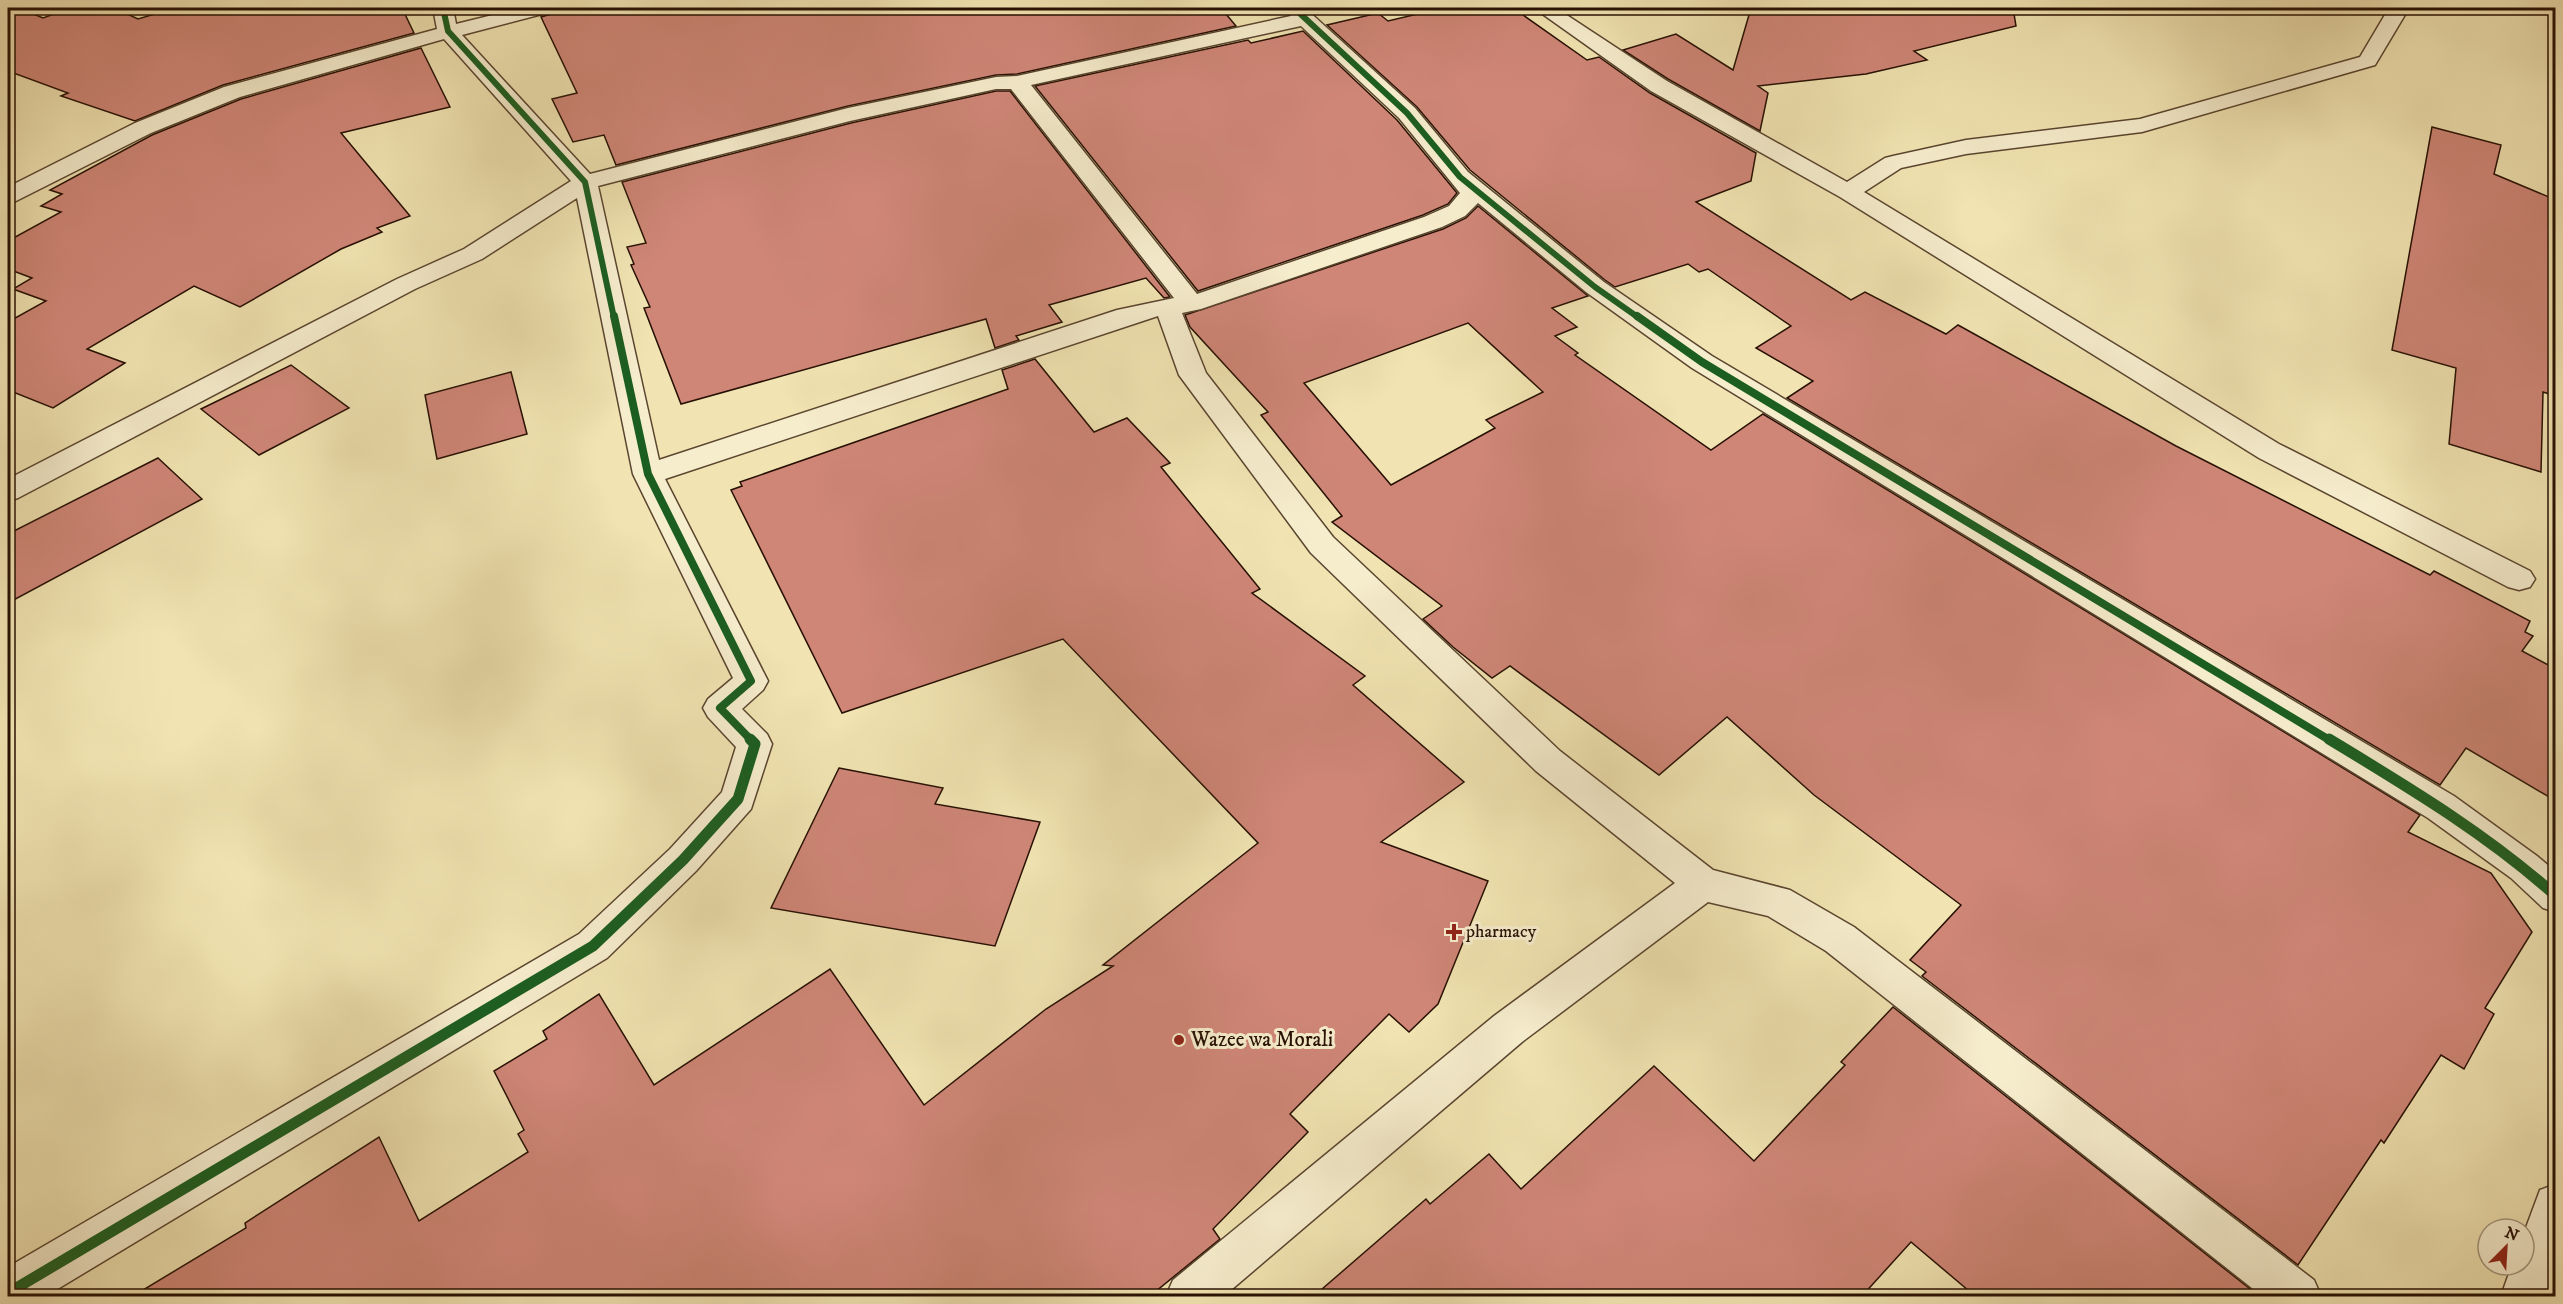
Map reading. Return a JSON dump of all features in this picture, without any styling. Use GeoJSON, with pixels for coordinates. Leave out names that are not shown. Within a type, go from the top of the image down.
{"type":"FeatureCollection","features":[{"type":"Feature","properties":{"kind":"street"},"geometry":{"type":"LineString","coordinates":[[8,196],[143,128],[232,92],[445,19],[543,8]]}},
{"type":"Feature","properties":{"kind":"street"},"geometry":{"type":"LineString","coordinates":[[1547,8],[1659,86],[1848,192],[2269,451],[2519,579]]}},
{"type":"Feature","properties":{"kind":"street"},"geometry":{"type":"LineString","coordinates":[[1848,192],[1893,163],[1966,147],[2142,125],[2368,61],[2399,8]]}},
{"type":"Feature","properties":{"kind":"street"},"geometry":{"type":"LineString","coordinates":[[8,491],[406,284],[473,254],[585,182],[848,115],[996,83],[1017,82],[1299,13],[1407,113],[1473,194],[1456,211],[1447,216],[1180,305],[1035,346],[648,474]]}},
{"type":"Feature","properties":{"kind":"street"},"geometry":{"type":"LineString","coordinates":[[8,1293],[593,946],[683,861],[738,799],[754,744],[720,708],[751,681],[648,474],[585,182],[445,19]]}},
{"type":"Feature","properties":{"kind":"street"},"geometry":{"type":"LineString","coordinates":[[1017,82],[1180,305],[1193,375],[1322,545],[1548,761],[1703,884],[1776,902],[1840,939],[2298,1296]]}},
{"type":"Feature","properties":{"kind":"street"},"geometry":{"type":"LineString","coordinates":[[1460,177],[1595,287],[1702,362],[2441,807],[2524,867],[2556,896]]}},
{"type":"Feature","properties":{"kind":"street"},"geometry":{"type":"LineString","coordinates":[[1189,1296],[1508,1029],[1703,884]]}},
{"type":"Feature","properties":{"kind":"street"},"geometry":{"type":"LineString","coordinates":[[2524,1296],[2556,1206]]}},
{"type":"Feature","properties":{"kind":"building"},"geometry":{"type":"Polygon","coordinates":[[[71,8],[114,8],[138,19],[175,8],[402,8],[414,33],[223,85],[135,121],[61,96],[68,93],[8,71],[8,16],[17,14],[21,9],[43,18],[71,8]]]}},
{"type":"Feature","properties":{"kind":"building"},"geometry":{"type":"Polygon","coordinates":[[[555,8],[1221,8],[1236,26],[1017,74],[996,75],[848,106],[616,165],[604,135],[573,142],[552,99],[577,93],[541,17],[551,14],[555,8]]]}},
{"type":"Feature","properties":{"kind":"building"},"geometry":{"type":"Polygon","coordinates":[[[1443,8],[1513,8],[1587,60],[1599,57],[1650,93],[1756,153],[1751,181],[1696,202],[1851,300],[1865,292],[1946,334],[1958,325],[2176,446],[2430,575],[2434,571],[2530,621],[2525,632],[2533,636],[2522,651],[2556,669],[2556,801],[2466,748],[2440,785],[1787,398],[1813,381],[1756,348],[1791,326],[1708,269],[1699,272],[1688,264],[1615,287],[1605,280],[1470,170],[1417,107],[1327,25],[1378,13],[1388,21],[1443,8]]]}},
{"type":"Feature","properties":{"kind":"building"},"geometry":{"type":"Polygon","coordinates":[[[1751,8],[2013,8],[2016,26],[1914,51],[1927,60],[1866,74],[1758,86],[1768,93],[1760,131],[1668,79],[1623,50],[1676,34],[1733,70],[1751,8]]]}},
{"type":"Feature","properties":{"kind":"building"},"geometry":{"type":"Polygon","coordinates":[[[1303,31],[1397,120],[1457,193],[1448,204],[1423,215],[1198,291],[1035,86],[1248,40],[1251,43],[1303,31]]]}},
{"type":"Feature","properties":{"kind":"building"},"geometry":{"type":"Polygon","coordinates":[[[421,48],[450,107],[341,133],[410,216],[377,228],[382,232],[341,249],[240,307],[194,286],[87,349],[125,363],[53,408],[8,390],[8,322],[46,301],[13,289],[32,278],[8,269],[8,241],[61,212],[41,206],[62,194],[50,190],[152,135],[241,99],[421,48]]]}},
{"type":"Feature","properties":{"kind":"building"},"geometry":{"type":"Polygon","coordinates":[[[996,91],[1010,91],[1170,297],[1164,298],[1146,278],[1049,305],[1062,322],[1016,336],[1019,340],[995,348],[986,319],[681,404],[644,308],[650,307],[631,265],[634,264],[627,247],[646,243],[622,182],[851,123],[996,91]]]}},
{"type":"Feature","properties":{"kind":"building"},"geometry":{"type":"Polygon","coordinates":[[[2432,127],[2501,145],[2494,174],[2556,200],[2556,396],[2543,392],[2541,472],[2449,444],[2456,368],[2392,350],[2432,127]]]}},
{"type":"Feature","properties":{"kind":"building"},"geometry":{"type":"Polygon","coordinates":[[[1478,206],[1588,296],[1552,308],[1577,327],[1555,336],[1578,353],[1575,355],[1711,450],[1763,414],[2420,815],[2408,832],[2491,873],[2532,932],[2485,1008],[2494,1014],[2464,1069],[2441,1055],[2384,1143],[2381,1140],[2298,1265],[1922,976],[1926,972],[1910,960],[1961,905],[1814,795],[1727,717],[1659,775],[1510,666],[1492,678],[1453,647],[1423,619],[1442,606],[1332,522],[1342,516],[1261,415],[1268,412],[1190,327],[1185,315],[1443,229],[1466,218],[1478,206]],[[1468,323],[1304,383],[1391,485],[1495,428],[1486,420],[1543,392],[1468,323]]]}},
{"type":"Feature","properties":{"kind":"building"},"geometry":{"type":"Polygon","coordinates":[[[1035,359],[1094,432],[1127,418],[1170,463],[1161,467],[1260,589],[1252,593],[1365,676],[1353,685],[1464,782],[1381,842],[1488,881],[1438,1004],[1409,1032],[1389,1014],[1290,1114],[1308,1132],[1213,1229],[1220,1239],[1150,1296],[133,1296],[246,1228],[245,1223],[379,1137],[419,1221],[528,1152],[518,1134],[524,1130],[494,1071],[547,1039],[543,1031],[599,994],[654,1085],[830,969],[924,1105],[1046,1009],[1113,966],[1103,965],[1258,843],[1063,639],[842,713],[731,490],[742,486],[740,482],[1008,389],[1002,370],[1035,359]]]}},
{"type":"Feature","properties":{"kind":"building"},"geometry":{"type":"Polygon","coordinates":[[[291,365],[349,408],[259,455],[201,409],[291,365]]]}},
{"type":"Feature","properties":{"kind":"building"},"geometry":{"type":"Polygon","coordinates":[[[511,372],[527,434],[437,459],[425,395],[511,372]]]}},
{"type":"Feature","properties":{"kind":"building"},"geometry":{"type":"Polygon","coordinates":[[[158,458],[202,499],[8,603],[8,534],[158,458]]]}},
{"type":"Feature","properties":{"kind":"building"},"geometry":{"type":"Polygon","coordinates":[[[839,768],[943,788],[935,804],[1040,822],[995,946],[771,908],[839,768]]]}},
{"type":"Feature","properties":{"kind":"building"},"geometry":{"type":"Polygon","coordinates":[[[1893,1007],[2259,1296],[1975,1296],[1911,1242],[1862,1296],[1314,1296],[1426,1199],[1430,1204],[1489,1154],[1521,1189],[1654,1066],[1754,1161],[1845,1065],[1841,1062],[1893,1007]]]}},
{"type":"Feature","properties":{"kind":"cycle path"},"geometry":{"type":"LineString","coordinates":[[8,1293],[593,946],[683,860],[738,799],[755,744],[720,708],[751,681],[648,474],[585,182],[448,31],[443,8]]}},
{"type":"Feature","properties":{"kind":"cycle path"},"geometry":{"type":"LineString","coordinates":[[1294,8],[1407,113],[1460,177],[1595,287],[1702,362],[2441,807],[2524,867],[2556,896]]}},
{"type":"Feature","properties":{"kind":"place","name":"pharmacy"},"geometry":{"type":"Point","coordinates":[1454,932]}},
{"type":"Feature","properties":{"kind":"place","name":"Wazee wa Morali"},"geometry":{"type":"Point","coordinates":[1179,1040]}}]}
